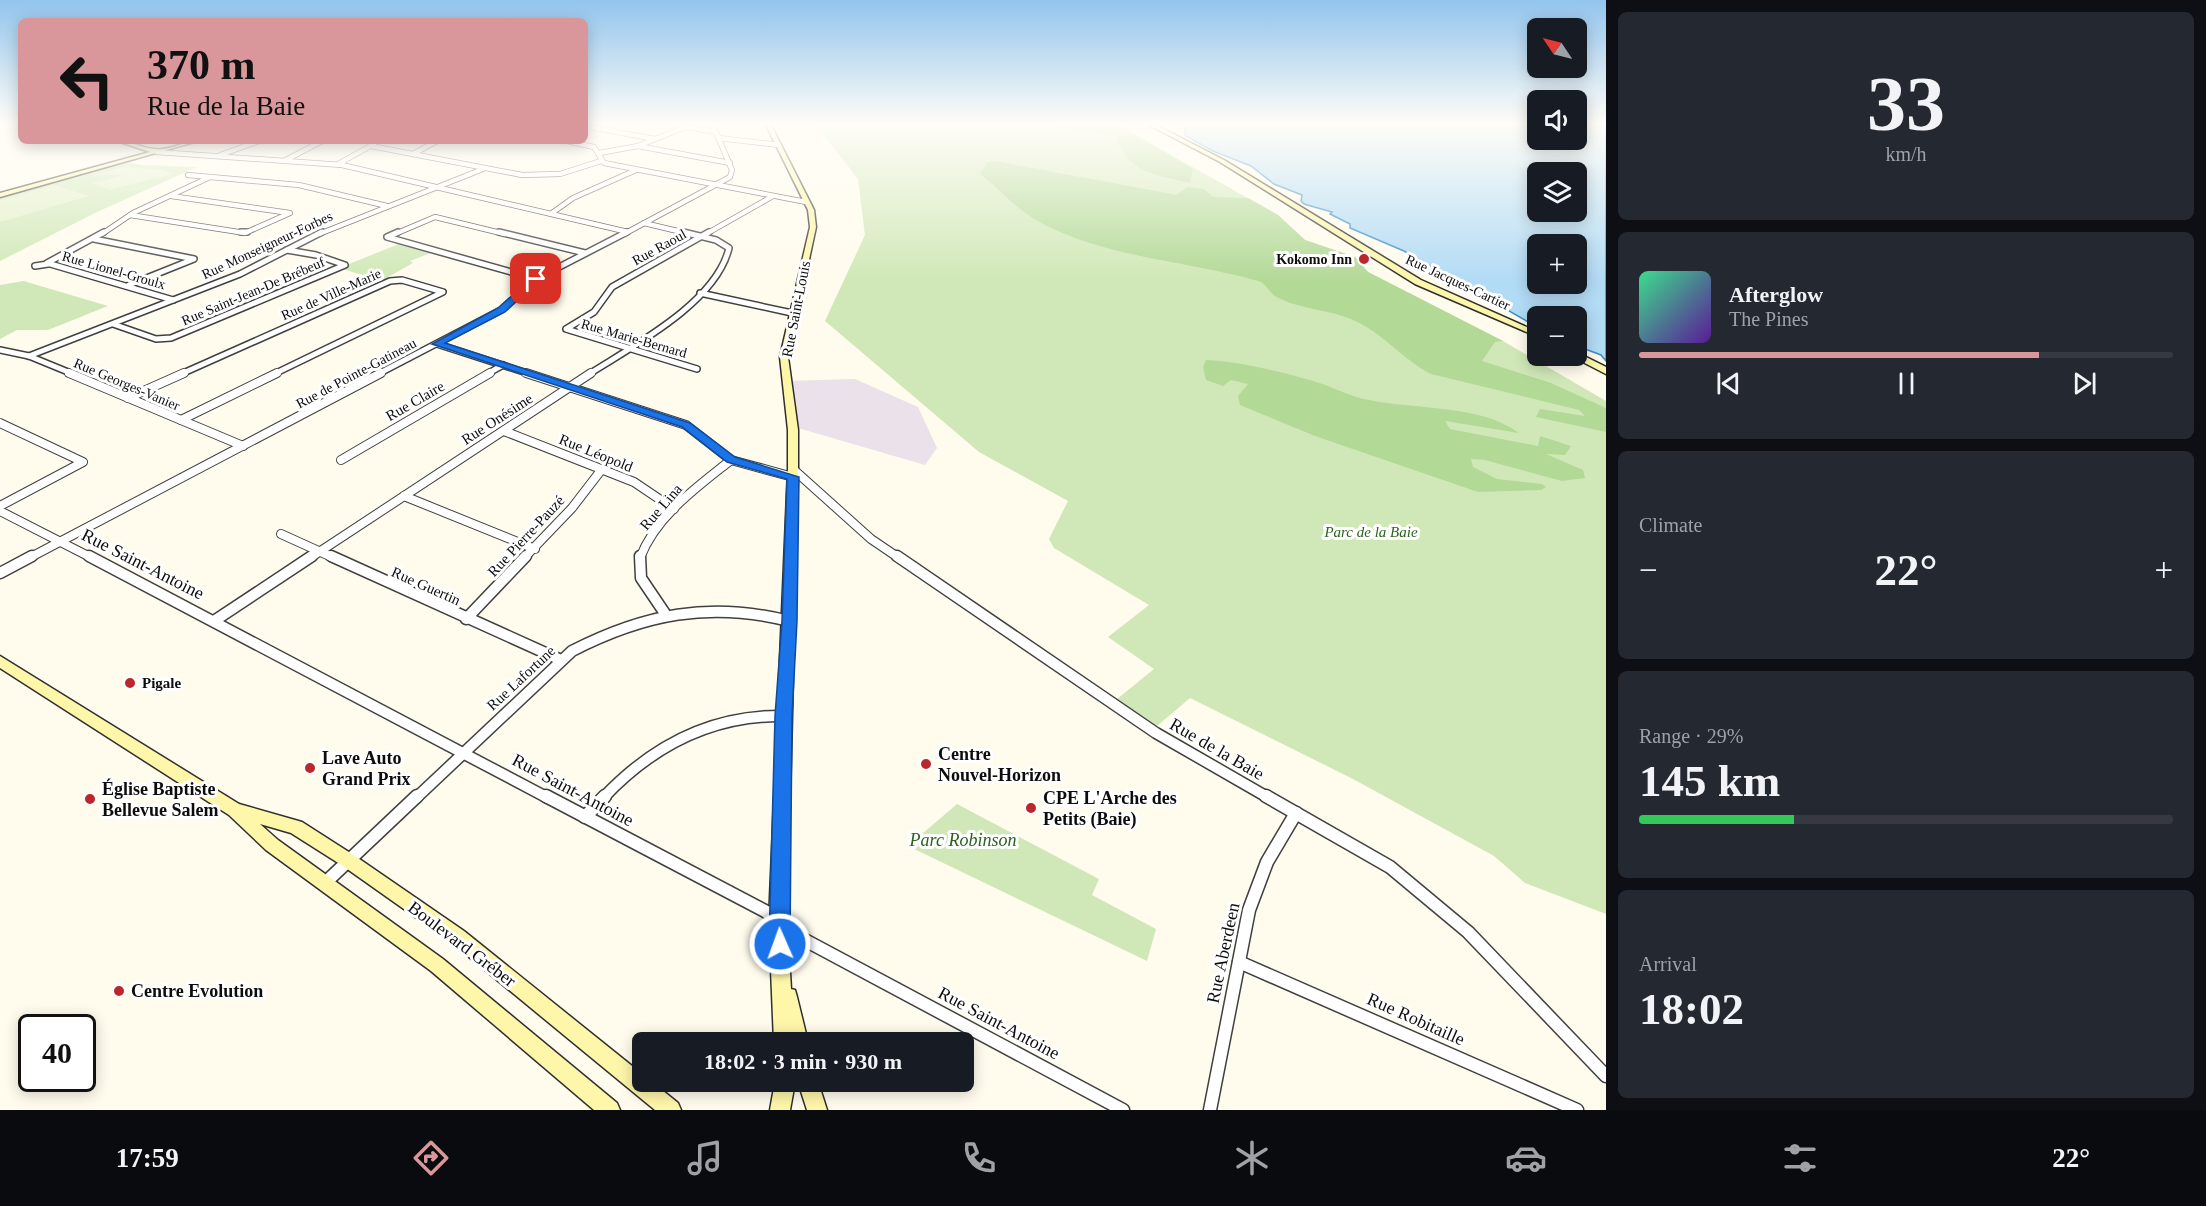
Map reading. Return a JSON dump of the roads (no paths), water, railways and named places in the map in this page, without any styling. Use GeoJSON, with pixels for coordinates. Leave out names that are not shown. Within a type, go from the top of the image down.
{"type":"FeatureCollection","features":[{"type":"Feature","properties":{"kind":"street"},"geometry":{"type":"LineString","coordinates":[[0,194],[62,177]]}},
{"type":"Feature","properties":{"kind":"street"},"geometry":{"type":"LineString","coordinates":[[210,177],[298,185],[388,206]]}},
{"type":"Feature","properties":{"kind":"street","name":"Rue Lionel-Groulx"},"geometry":{"type":"LineString","coordinates":[[48,264],[50,260],[94,239],[129,215],[210,177]]}},
{"type":"Feature","properties":{"kind":"street"},"geometry":{"type":"LineString","coordinates":[[394,177],[628,232]]}},
{"type":"Feature","properties":{"kind":"street","name":"Rue Monseigneur-Forbes"},"geometry":{"type":"LineString","coordinates":[[29,356],[248,270],[334,226],[464,177]]}},
{"type":"Feature","properties":{"kind":"street"},"geometry":{"type":"LineString","coordinates":[[552,213],[569,201],[620,177]]}},
{"type":"Feature","properties":{"kind":"street"},"geometry":{"type":"LineString","coordinates":[[677,177],[806,202]]}},
{"type":"Feature","properties":{"kind":"street"},"geometry":{"type":"LineString","coordinates":[[719,185],[728,177]]}},
{"type":"Feature","properties":{"kind":"street","name":"Rue Saint-Louis"},"geometry":{"type":"LineString","coordinates":[[784,1032],[778,921],[783,716],[789,621],[793,473],[793,430],[784,357],[792,312],[813,227],[811,210],[794,177]]}},
{"type":"Feature","properties":{"kind":"street","name":"Rue Jacques-Cartier"},"geometry":{"type":"LineString","coordinates":[[1249,177],[1418,282],[1527,330]]}},
{"type":"Feature","properties":{"kind":"street","name":"Rue de Pointe-Gatineau"},"geometry":{"type":"LineString","coordinates":[[0,573],[501,310],[536,279],[719,185]]}},
{"type":"Feature","properties":{"kind":"street"},"geometry":{"type":"LineString","coordinates":[[129,215],[247,233],[290,213],[171,196]]}},
{"type":"Feature","properties":{"kind":"street","name":"Rue Raoul"},"geometry":{"type":"LineString","coordinates":[[566,329],[594,312],[612,287],[773,196]]}},
{"type":"Feature","properties":{"kind":"street"},"geometry":{"type":"LineString","coordinates":[[536,279],[387,237],[435,217],[585,253]]}},
{"type":"Feature","properties":{"kind":"street","name":"Rue Onésime"},"geometry":{"type":"LineString","coordinates":[[214,621],[318,551],[631,350],[675,318],[700,293],[729,254],[729,248],[723,243],[702,236],[644,223]]}},
{"type":"Feature","properties":{"kind":"street"},"geometry":{"type":"LineString","coordinates":[[94,239],[149,248],[194,259],[129,285]]}},
{"type":"Feature","properties":{"kind":"street","name":"Rue Saint-Jean-De Brébeuf"},"geometry":{"type":"LineString","coordinates":[[113,324],[156,339],[171,338],[345,265],[316,255],[287,250]]}},
{"type":"Feature","properties":{"kind":"street","name":"Rue Lionel-Groulx"},"geometry":{"type":"LineString","coordinates":[[35,266],[48,264],[129,285],[174,300]]}},
{"type":"Feature","properties":{"kind":"street","name":"Rue de Ville-Marie"},"geometry":{"type":"LineString","coordinates":[[128,398],[390,281],[402,279],[443,292],[181,420]]}},
{"type":"Feature","properties":{"kind":"street"},"geometry":{"type":"LineString","coordinates":[[700,293],[792,312]]}},
{"type":"Feature","properties":{"kind":"street","name":"Rue Marie-Bernard"},"geometry":{"type":"LineString","coordinates":[[566,329],[697,369]]}},
{"type":"Feature","properties":{"kind":"street","name":"Rue de la Baie"},"geometry":{"type":"LineString","coordinates":[[437,344],[686,425],[731,460],[793,473],[871,539],[1156,733],[1390,867],[1468,932],[1606,1076]]}},
{"type":"Feature","properties":{"kind":"street","name":"Rue Georges-Vanier"},"geometry":{"type":"LineString","coordinates":[[0,350],[29,356],[243,446]]}},
{"type":"Feature","properties":{"kind":"street"},"geometry":{"type":"LineString","coordinates":[[1587,361],[1606,371]]}},
{"type":"Feature","properties":{"kind":"street","name":"Rue Claire"},"geometry":{"type":"LineString","coordinates":[[341,460],[503,365]]}},
{"type":"Feature","properties":{"kind":"street"},"geometry":{"type":"LineString","coordinates":[[0,423],[83,462],[76,468],[0,506]]}},
{"type":"Feature","properties":{"kind":"street","name":"Rue Léopold"},"geometry":{"type":"LineString","coordinates":[[504,431],[634,482],[674,509]]}},
{"type":"Feature","properties":{"kind":"street","name":"Rue Lina"},"geometry":{"type":"LineString","coordinates":[[666,615],[639,573],[638,561],[652,535],[674,509],[687,495],[731,460]]}},
{"type":"Feature","properties":{"kind":"street","name":"Rue Pierre-Pauzé"},"geometry":{"type":"LineString","coordinates":[[466,619],[535,549],[572,508],[602,469]]}},
{"type":"Feature","properties":{"kind":"street"},"geometry":{"type":"LineString","coordinates":[[404,496],[535,549]]}},
{"type":"Feature","properties":{"kind":"street","name":"Rue Saint-Antoine"},"geometry":{"type":"LineString","coordinates":[[0,511],[765,911],[801,938],[1124,1110]]}},
{"type":"Feature","properties":{"kind":"street","name":"Rue Guertin"},"geometry":{"type":"LineString","coordinates":[[281,534],[561,660]]}},
{"type":"Feature","properties":{"kind":"street","name":"Rue Lafortune"},"geometry":{"type":"LineString","coordinates":[[326,882],[561,660],[595,639],[622,627],[666,615],[740,611],[789,621]]}},
{"type":"Feature","properties":{"kind":"street","name":"Boulevard Gréber"},"geometry":{"type":"LineString","coordinates":[[0,661],[235,810],[272,845],[326,882],[437,965],[609,1110]]}},
{"type":"Feature","properties":{"kind":"street"},"geometry":{"type":"LineString","coordinates":[[585,817],[640,762],[686,734],[723,721],[783,716]]}},
{"type":"Feature","properties":{"kind":"street","name":"Boulevard Gréber"},"geometry":{"type":"LineString","coordinates":[[235,810],[296,827],[349,861],[458,937],[671,1110]]}},
{"type":"Feature","properties":{"kind":"street","name":"Rue Aberdeen"},"geometry":{"type":"LineString","coordinates":[[1210,1110],[1249,910],[1267,862],[1296,813]]}},
{"type":"Feature","properties":{"kind":"street","name":"Rue Robitaille"},"geometry":{"type":"LineString","coordinates":[[1239,962],[1577,1110]]}},
{"type":"Feature","properties":{"kind":"street"},"geometry":{"type":"LineString","coordinates":[[781,967],[796,1032]]}},
{"type":"Feature","properties":{"kind":"street"},"geometry":{"type":"LineString","coordinates":[[780,1110],[783,1092]]}},
{"type":"Feature","properties":{"kind":"street"},"geometry":{"type":"LineString","coordinates":[[811,1092],[817,1110]]}},
{"type":"Feature","properties":{"kind":"water"},"geometry":{"type":"Polygon","coordinates":[[[1265,177],[1527,177],[1527,222],[1587,222],[1587,177],[1606,177],[1606,361],[1601,355],[1587,350],[1587,306],[1527,306],[1527,321],[1404,251],[1350,228],[1350,224],[1330,214],[1332,212],[1304,204],[1301,201],[1302,195],[1274,184],[1265,177]]]}},
{"type":"Feature","properties":{"kind":"place","name":"Kokomo Inn"},"geometry":{"type":"Point","coordinates":[1364,259]}},
{"type":"Feature","properties":{"kind":"place","name":"Pigale"},"geometry":{"type":"Point","coordinates":[130,683]}},
{"type":"Feature","properties":{"kind":"place","name":"Centre Nouvel-Horizon"},"geometry":{"type":"Point","coordinates":[926,764]}},
{"type":"Feature","properties":{"kind":"place","name":"Lave Auto Grand Prix"},"geometry":{"type":"Point","coordinates":[310,768]}},
{"type":"Feature","properties":{"kind":"place","name":"Église Baptiste Bellevue Salem"},"geometry":{"type":"Point","coordinates":[90,799]}},
{"type":"Feature","properties":{"kind":"place","name":"CPE L'Arche des Petits (Baie)"},"geometry":{"type":"Point","coordinates":[1031,808]}},
{"type":"Feature","properties":{"kind":"place","name":"Centre Evolution"},"geometry":{"type":"Point","coordinates":[119,991]}},
{"type":"Feature","properties":{"kind":"park label","name":"Parc de la Baie"},"geometry":{"type":"Point","coordinates":[1371,532]}},
{"type":"Feature","properties":{"kind":"park label","name":"Parc Robinson"},"geometry":{"type":"Point","coordinates":[963,840]}}]}
